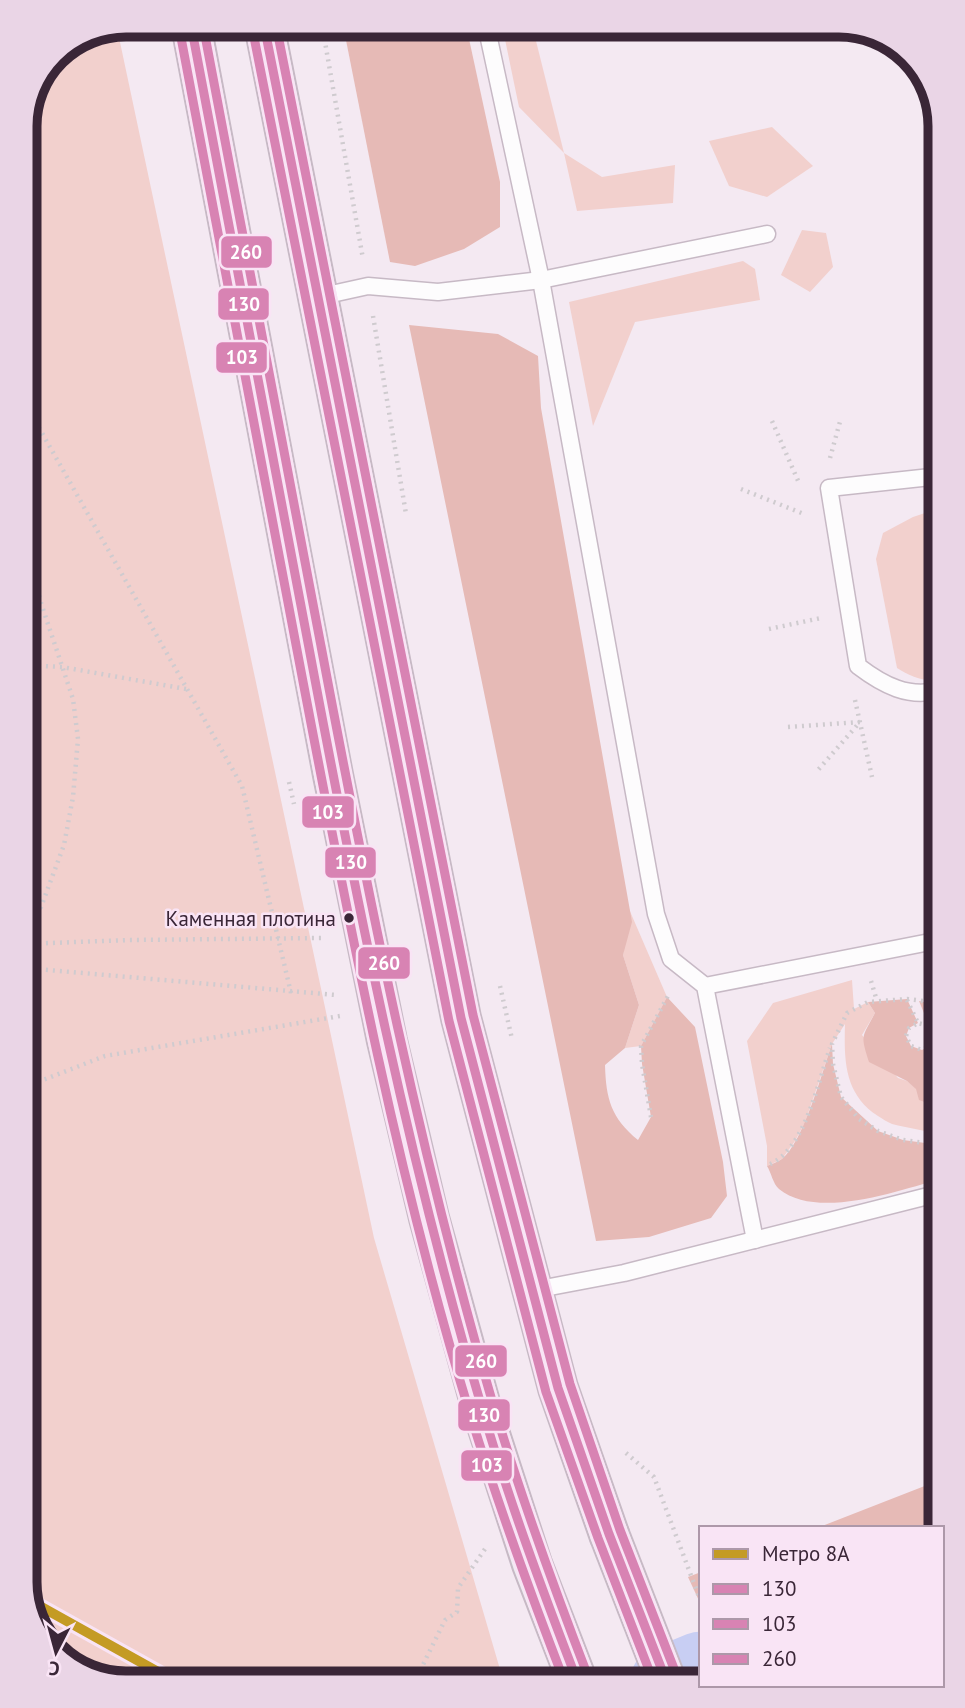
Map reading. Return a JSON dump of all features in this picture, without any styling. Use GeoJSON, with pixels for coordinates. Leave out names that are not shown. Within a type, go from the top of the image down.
{"type":"FeatureCollection","features":[{"type":"Feature","properties":{"kind":"main road"},"geometry":{"type":"LineString","coordinates":[[193,37],[333,775],[387,1041],[440,1257],[482,1410],[532,1564],[573,1671]]}},
{"type":"Feature","properties":{"kind":"main road"},"geometry":{"type":"LineString","coordinates":[[267,37],[461,1018],[558,1388],[609,1534],[662,1671]]}},
{"type":"Feature","properties":{"kind":"lane"},"geometry":{"type":"LineString","coordinates":[[489,37],[541,281],[656,914],[671,959],[705,986],[755,1240]]}},
{"type":"Feature","properties":{"kind":"lane"},"geometry":{"type":"LineString","coordinates":[[318,297],[368,286],[438,292],[541,281],[767,234]]}},
{"type":"Feature","properties":{"kind":"lane"},"geometry":{"type":"LineString","coordinates":[[928,477],[829,488],[858,666],[883,685],[928,694]]}},
{"type":"Feature","properties":{"kind":"lane"},"geometry":{"type":"LineString","coordinates":[[705,986],[928,942]]}},
{"type":"Feature","properties":{"kind":"lane"},"geometry":{"type":"LineString","coordinates":[[534,1290],[624,1273],[928,1197]]}},
{"type":"Feature","properties":{"kind":"path"},"geometry":{"type":"LineString","coordinates":[[324,37],[407,519]]}},
{"type":"Feature","properties":{"kind":"path"},"geometry":{"type":"LineString","coordinates":[[37,424],[242,786],[291,993]]}},
{"type":"Feature","properties":{"kind":"path"},"geometry":{"type":"LineString","coordinates":[[37,588],[73,699],[78,739],[73,797],[64,845],[41,907],[37,911]]}},
{"type":"Feature","properties":{"kind":"path"},"geometry":{"type":"LineString","coordinates":[[769,629],[850,612]]}},
{"type":"Feature","properties":{"kind":"path"},"geometry":{"type":"LineString","coordinates":[[37,666],[62,667],[188,689]]}},
{"type":"Feature","properties":{"kind":"path"},"geometry":{"type":"LineString","coordinates":[[788,727],[860,722],[818,770]]}},
{"type":"Feature","properties":{"kind":"path"},"geometry":{"type":"LineString","coordinates":[[37,944],[323,938]]}},
{"type":"Feature","properties":{"kind":"path"},"geometry":{"type":"LineString","coordinates":[[37,969],[337,995]]}},
{"type":"Feature","properties":{"kind":"path"},"geometry":{"type":"LineString","coordinates":[[651,1117],[641,1046],[684,969]]}},
{"type":"Feature","properties":{"kind":"path"},"geometry":{"type":"LineString","coordinates":[[498,978],[514,1044]]}},
{"type":"Feature","properties":{"kind":"path"},"geometry":{"type":"LineString","coordinates":[[741,1168],[766,1166],[782,1159],[804,1122],[832,1044],[847,1013],[868,1002],[907,999],[928,1002]]}},
{"type":"Feature","properties":{"kind":"path"},"geometry":{"type":"LineString","coordinates":[[907,999],[918,1023],[928,1027]]}},
{"type":"Feature","properties":{"kind":"path"},"geometry":{"type":"LineString","coordinates":[[37,1082],[105,1056],[342,1016]]}},
{"type":"Feature","properties":{"kind":"path"},"geometry":{"type":"LineString","coordinates":[[918,1023],[909,1028],[906,1036],[911,1046],[922,1050],[928,1047]]}},
{"type":"Feature","properties":{"kind":"path"},"geometry":{"type":"LineString","coordinates":[[832,1044],[833,1064],[841,1097],[859,1119],[878,1131],[903,1140],[928,1143]]}},
{"type":"Feature","properties":{"kind":"path"},"geometry":{"type":"LineString","coordinates":[[620,1448],[654,1477],[699,1597]]}},
{"type":"Feature","properties":{"kind":"path"},"geometry":{"type":"LineString","coordinates":[[420,1671],[445,1620],[457,1612],[458,1588],[487,1546]]}},
{"type":"Feature","properties":{"kind":"shaded area"},"geometry":{"type":"Polygon","coordinates":[[[119,37],[374,1238],[500,1671],[109,1670],[91,1664],[91,1617],[44,1617],[38,1599],[37,120],[46,86],[67,59],[92,44],[119,37]]]}},
{"type":"Feature","properties":{"kind":"shaded area"},"geometry":{"type":"Polygon","coordinates":[[[345,37],[469,37],[500,182],[500,227],[464,249],[415,266],[390,262],[345,37]]]}},
{"type":"Feature","properties":{"kind":"shaded area"},"geometry":{"type":"Polygon","coordinates":[[[504,37],[535,37],[564,153],[519,107],[504,37]]]}},
{"type":"Feature","properties":{"kind":"shaded area"},"geometry":{"type":"Polygon","coordinates":[[[772,127],[813,166],[767,197],[729,186],[709,141],[772,127]]]}},
{"type":"Feature","properties":{"kind":"shaded area"},"geometry":{"type":"Polygon","coordinates":[[[564,153],[602,177],[675,165],[673,203],[577,211],[564,153]]]}},
{"type":"Feature","properties":{"kind":"shaded area"},"geometry":{"type":"Polygon","coordinates":[[[802,230],[826,233],[833,267],[810,292],[781,275],[802,230]]]}},
{"type":"Feature","properties":{"kind":"shaded area"},"geometry":{"type":"Polygon","coordinates":[[[743,261],[755,269],[760,300],[635,322],[593,426],[569,302],[743,261]]]}},
{"type":"Feature","properties":{"kind":"shaded area"},"geometry":{"type":"Polygon","coordinates":[[[409,325],[498,334],[538,356],[541,408],[632,922],[623,955],[639,1005],[625,1048],[605,1065],[609,1098],[616,1116],[638,1140],[651,1117],[641,1046],[667,997],[695,1027],[723,1162],[727,1196],[711,1218],[649,1237],[596,1241],[409,325]]]}},
{"type":"Feature","properties":{"kind":"shaded area"},"geometry":{"type":"Polygon","coordinates":[[[928,512],[928,680],[897,668],[876,559],[883,533],[928,512]]]}},
{"type":"Feature","properties":{"kind":"shaded area"},"geometry":{"type":"Polygon","coordinates":[[[629,909],[667,997],[641,1046],[625,1048],[639,1005],[623,955],[629,909]]]}},
{"type":"Feature","properties":{"kind":"shaded area"},"geometry":{"type":"Polygon","coordinates":[[[852,980],[854,1009],[868,1002],[875,1013],[862,1035],[898,1078],[907,1081],[928,1097],[928,1132],[890,1123],[878,1116],[858,1097],[848,1075],[845,1024],[832,1044],[805,1122],[795,1141],[782,1159],[767,1166],[767,1146],[747,1041],[773,1003],[852,980]]]}},
{"type":"Feature","properties":{"kind":"shaded area"},"geometry":{"type":"Polygon","coordinates":[[[907,999],[918,1023],[909,1028],[906,1036],[911,1046],[922,1050],[928,1047],[928,1103],[919,1100],[916,1089],[907,1081],[869,1062],[864,1036],[875,1013],[868,1002],[907,999]]]}},
{"type":"Feature","properties":{"kind":"shaded area"},"geometry":{"type":"Polygon","coordinates":[[[919,1001],[928,1003],[928,1023],[919,1001]]]}},
{"type":"Feature","properties":{"kind":"shaded area"},"geometry":{"type":"Polygon","coordinates":[[[832,1044],[833,1064],[841,1097],[878,1131],[903,1140],[928,1143],[928,1182],[881,1196],[836,1203],[795,1198],[779,1189],[767,1166],[782,1159],[790,1150],[812,1105],[832,1044]]]}},
{"type":"Feature","properties":{"kind":"shaded area"},"geometry":{"type":"Polygon","coordinates":[[[928,1485],[928,1526],[822,1526],[928,1485]]]}},
{"type":"Feature","properties":{"kind":"shaded area"},"geometry":{"type":"Polygon","coordinates":[[[699,1573],[699,1601],[688,1577],[699,1573]]]}},
{"type":"Feature","properties":{"kind":"metro line","name":"8А"},"geometry":{"type":"LineString","coordinates":[[40,1606],[156,1671]]}},
{"type":"Feature","properties":{"kind":"transit line","name":"103"},"geometry":{"type":"LineString","coordinates":[[181,37],[334,843],[395,1132],[443,1323],[471,1417],[516,1551],[561,1671]]}},
{"type":"Feature","properties":{"kind":"transit line","name":"130"},"geometry":{"type":"LineString","coordinates":[[193,37],[346,840],[407,1126],[455,1314],[492,1443],[574,1671]]}},
{"type":"Feature","properties":{"kind":"transit line","name":"260"},"geometry":{"type":"LineString","coordinates":[[205,37],[358,837],[419,1122],[493,1404],[538,1542],[586,1671]]}},
{"type":"Feature","properties":{"kind":"transit line","name":"103"},"geometry":{"type":"LineString","coordinates":[[254,37],[449,1021],[546,1392],[649,1671]]}},
{"type":"Feature","properties":{"kind":"transit line","name":"130"},"geometry":{"type":"LineString","coordinates":[[266,37],[461,1018],[558,1388],[609,1534],[662,1671]]}},
{"type":"Feature","properties":{"kind":"transit line","name":"260"},"geometry":{"type":"LineString","coordinates":[[278,37],[473,1015],[570,1384],[620,1530],[675,1671]]}},
{"type":"Feature","properties":{"kind":"place","name":"Каменная плотина"},"geometry":{"type":"Point","coordinates":[349,918]}}]}
